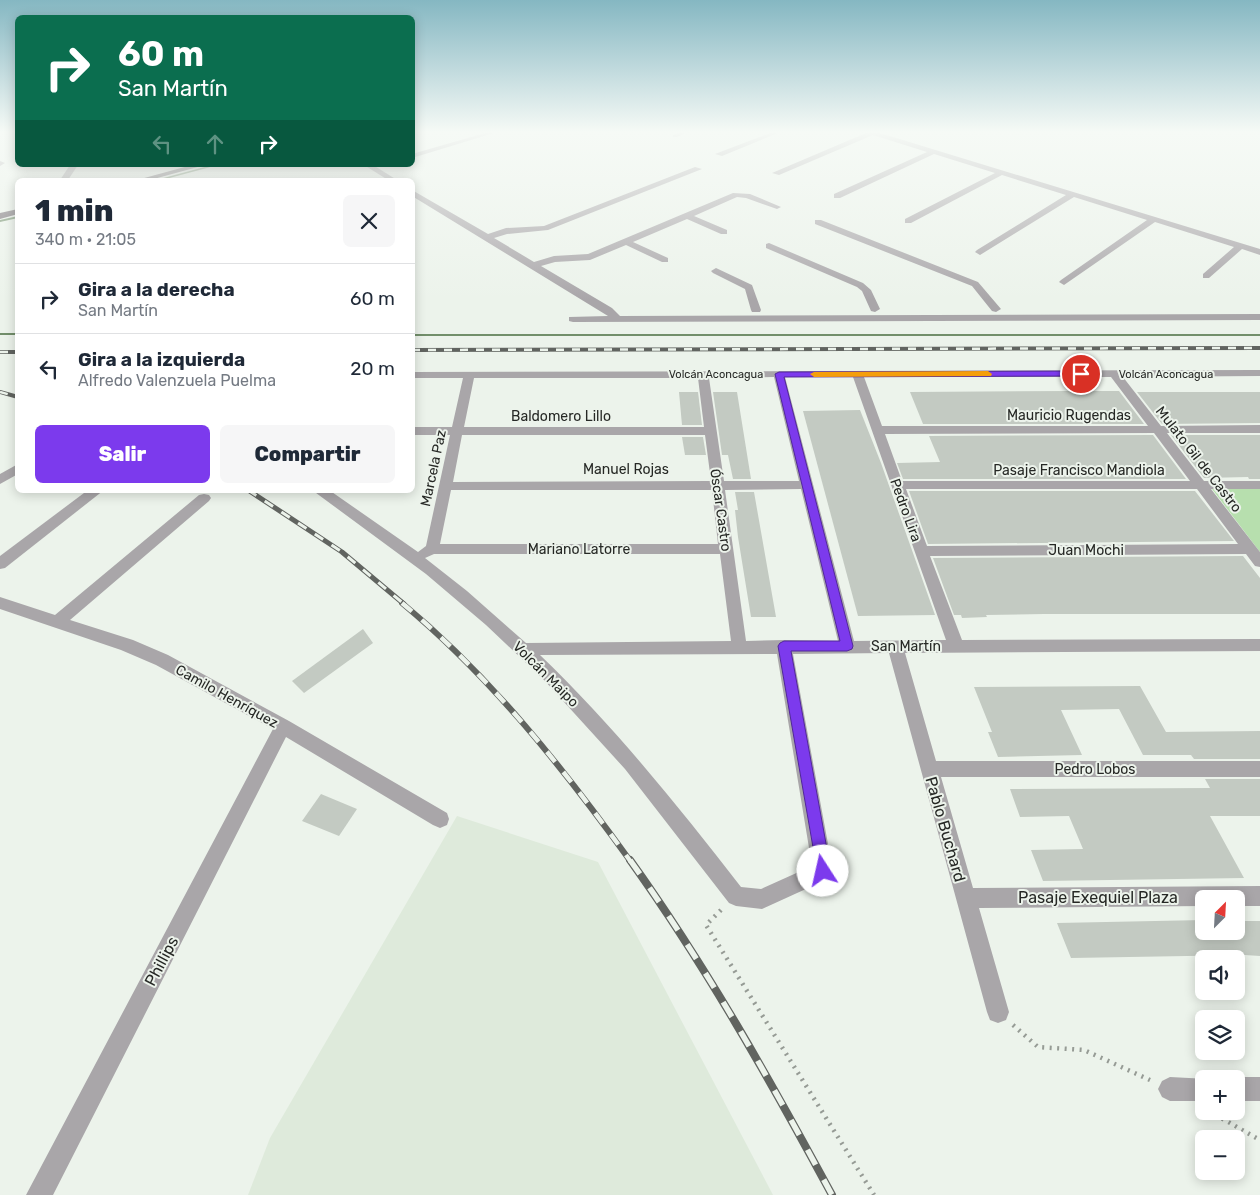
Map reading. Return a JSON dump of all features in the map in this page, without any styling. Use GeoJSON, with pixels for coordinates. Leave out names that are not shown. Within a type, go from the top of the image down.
{"type":"FeatureCollection","features":[{"type":"Feature","properties":{"kind":"main road"},"geometry":{"type":"LineString","coordinates":[[0,216],[15,212]]}},
{"type":"Feature","properties":{"kind":"street"},"geometry":{"type":"LineString","coordinates":[[486,237],[506,231],[545,228],[647,189]]}},
{"type":"Feature","properties":{"kind":"street"},"geometry":{"type":"LineString","coordinates":[[736,189],[740,191],[740,195]]}},
{"type":"Feature","properties":{"kind":"street"},"geometry":{"type":"LineString","coordinates":[[837,196],[853,189]]}},
{"type":"Feature","properties":{"kind":"street"},"geometry":{"type":"LineString","coordinates":[[908,221],[970,189]]}},
{"type":"Feature","properties":{"kind":"street"},"geometry":{"type":"LineString","coordinates":[[1056,189],[1260,252]]}},
{"type":"Feature","properties":{"kind":"street"},"geometry":{"type":"LineString","coordinates":[[1078,189],[1260,244]]}},
{"type":"Feature","properties":{"kind":"street"},"geometry":{"type":"LineString","coordinates":[[415,194],[608,310],[618,319]]}},
{"type":"Feature","properties":{"kind":"street"},"geometry":{"type":"LineString","coordinates":[[980,252],[1073,194]]}},
{"type":"Feature","properties":{"kind":"street"},"geometry":{"type":"LineString","coordinates":[[533,265],[554,259],[590,257],[740,195],[777,208]]}},
{"type":"Feature","properties":{"kind":"street"},"geometry":{"type":"LineString","coordinates":[[687,216],[724,232]]}},
{"type":"Feature","properties":{"kind":"street"},"geometry":{"type":"LineString","coordinates":[[1064,282],[1154,219]]}},
{"type":"Feature","properties":{"kind":"street"},"geometry":{"type":"LineString","coordinates":[[818,222],[975,284],[982,289],[996,309]]}},
{"type":"Feature","properties":{"kind":"street"},"geometry":{"type":"LineString","coordinates":[[626,242],[665,260]]}},
{"type":"Feature","properties":{"kind":"street"},"geometry":{"type":"LineString","coordinates":[[769,246],[860,285],[866,290],[875,309]]}},
{"type":"Feature","properties":{"kind":"street"},"geometry":{"type":"LineString","coordinates":[[1206,276],[1240,246]]}},
{"type":"Feature","properties":{"kind":"street"},"geometry":{"type":"LineString","coordinates":[[716,271],[749,288],[756,310]]}},
{"type":"Feature","properties":{"kind":"street"},"geometry":{"type":"LineString","coordinates":[[1260,308],[608,310],[574,314],[618,319],[1260,317]]}},
{"type":"Feature","properties":{"kind":"street","name":"Volcán Aconcagua"},"geometry":{"type":"LineString","coordinates":[[415,375],[1260,373]]}},
{"type":"Feature","properties":{"kind":"street","name":"Óscar Castro"},"geometry":{"type":"LineString","coordinates":[[703,374],[738,646]]}},
{"type":"Feature","properties":{"kind":"street"},"geometry":{"type":"LineString","coordinates":[[779,374],[847,646]]}},
{"type":"Feature","properties":{"kind":"street","name":"Pedro Lira"},"geometry":{"type":"LineString","coordinates":[[857,374],[956,646]]}},
{"type":"Feature","properties":{"kind":"street","name":"Mulato Gil de Castro"},"geometry":{"type":"LineString","coordinates":[[1115,374],[1260,562]]}},
{"type":"Feature","properties":{"kind":"street","name":"Marcela Paz"},"geometry":{"type":"LineString","coordinates":[[432,549],[469,375]]}},
{"type":"Feature","properties":{"kind":"street","name":"Mauricio Rugendas"},"geometry":{"type":"LineString","coordinates":[[878,430],[1260,429]]}},
{"type":"Feature","properties":{"kind":"street","name":"Baldomero Lillo"},"geometry":{"type":"LineString","coordinates":[[415,431],[710,431]]}},
{"type":"Feature","properties":{"kind":"street"},"geometry":{"type":"LineString","coordinates":[[0,480],[15,470]]}},
{"type":"Feature","properties":{"kind":"street","name":"Manuel Rojas"},"geometry":{"type":"LineString","coordinates":[[445,486],[807,485]]}},
{"type":"Feature","properties":{"kind":"street","name":"Pasaje Francisco Mandiola"},"geometry":{"type":"LineString","coordinates":[[898,485],[1260,485]]}},
{"type":"Feature","properties":{"kind":"street"},"geometry":{"type":"LineString","coordinates":[[0,564],[93,493]]}},
{"type":"Feature","properties":{"kind":"street","name":"Volcán Maipo"},"geometry":{"type":"LineString","coordinates":[[324,493],[364,519],[461,594],[521,649],[575,702],[630,762],[736,896]]}},
{"type":"Feature","properties":{"kind":"street"},"geometry":{"type":"LineString","coordinates":[[56,623],[204,498]]}},
{"type":"Feature","properties":{"kind":"street"},"geometry":{"type":"LineString","coordinates":[[415,558],[432,549]]}},
{"type":"Feature","properties":{"kind":"street","name":"Mariano Latorre"},"geometry":{"type":"LineString","coordinates":[[432,549],[726,549]]}},
{"type":"Feature","properties":{"kind":"street","name":"Juan Mochi"},"geometry":{"type":"LineString","coordinates":[[921,551],[1250,549]]}},
{"type":"Feature","properties":{"kind":"street","name":"Camilo Henríquez"},"geometry":{"type":"LineString","coordinates":[[0,603],[56,623],[126,644],[162,660],[283,726],[440,819]]}},
{"type":"Feature","properties":{"kind":"street","name":"San Martín"},"geometry":{"type":"LineString","coordinates":[[521,649],[738,646],[1260,645]]}},
{"type":"Feature","properties":{"kind":"street"},"geometry":{"type":"LineString","coordinates":[[736,896],[762,900],[823,871],[784,646]]}},
{"type":"Feature","properties":{"kind":"street","name":"Pablo Buchard"},"geometry":{"type":"LineString","coordinates":[[895,646],[998,1012]]}},
{"type":"Feature","properties":{"kind":"street","name":"Phillips"},"geometry":{"type":"LineString","coordinates":[[39,1195],[283,726]]}},
{"type":"Feature","properties":{"kind":"street","name":"Pedro Lobos"},"geometry":{"type":"LineString","coordinates":[[929,769],[1260,769]]}},
{"type":"Feature","properties":{"kind":"street","name":"Pasaje Exequiel Plaza"},"geometry":{"type":"LineString","coordinates":[[965,898],[1260,896]]}},
{"type":"Feature","properties":{"kind":"street"},"geometry":{"type":"LineString","coordinates":[[1170,1089],[1195,1089]]}},
{"type":"Feature","properties":{"kind":"street"},"geometry":{"type":"LineString","coordinates":[[1245,1089],[1260,1089]]}},
{"type":"Feature","properties":{"kind":"path"},"geometry":{"type":"LineString","coordinates":[[736,896],[706,925],[874,1195]]}},
{"type":"Feature","properties":{"kind":"path"},"geometry":{"type":"LineString","coordinates":[[998,1012],[1038,1047],[1084,1050],[1170,1089]]}},
{"type":"Feature","properties":{"kind":"path"},"geometry":{"type":"LineString","coordinates":[[1225,1120],[1258,1139]]}},
{"type":"Feature","properties":{"kind":"shaded area"},"geometry":{"type":"Polygon","coordinates":[[[457,816],[598,862],[773,1195],[248,1195],[270,1138],[457,816]]]}},
{"type":"Feature","properties":{"kind":"green space"},"geometry":{"type":"Polygon","coordinates":[[[1212,489],[1260,489],[1260,552],[1212,489]]]}},
{"type":"Feature","properties":{"kind":"building"},"geometry":{"type":"Polygon","coordinates":[[[1119,391],[1144,424],[923,424],[910,392],[1119,391]]]}},
{"type":"Feature","properties":{"kind":"building"},"geometry":{"type":"Polygon","coordinates":[[[679,392],[698,392],[702,425],[682,425],[679,392]]]}},
{"type":"Feature","properties":{"kind":"building"},"geometry":{"type":"Polygon","coordinates":[[[713,392],[737,392],[751,479],[733,479],[728,455],[722,455],[713,392]]]}},
{"type":"Feature","properties":{"kind":"building"},"geometry":{"type":"Polygon","coordinates":[[[1137,392],[1260,392],[1260,423],[1162,424],[1137,392]]]}},
{"type":"Feature","properties":{"kind":"building"},"geometry":{"type":"Polygon","coordinates":[[[860,410],[881,463],[935,615],[858,616],[803,411],[860,410]]]}},
{"type":"Feature","properties":{"kind":"building"},"geometry":{"type":"Polygon","coordinates":[[[1153,435],[1186,479],[903,479],[897,463],[940,462],[929,436],[1153,435]]]}},
{"type":"Feature","properties":{"kind":"building"},"geometry":{"type":"Polygon","coordinates":[[[1171,435],[1260,435],[1260,479],[1249,479],[1248,477],[1204,478],[1171,435]]]}},
{"type":"Feature","properties":{"kind":"building"},"geometry":{"type":"Polygon","coordinates":[[[682,437],[703,437],[706,455],[685,455],[682,437]]]}},
{"type":"Feature","properties":{"kind":"building"},"geometry":{"type":"Polygon","coordinates":[[[909,491],[1195,491],[1234,541],[928,544],[909,491]]]}},
{"type":"Feature","properties":{"kind":"building"},"geometry":{"type":"Polygon","coordinates":[[[735,492],[754,492],[776,617],[751,617],[738,537],[735,510],[738,510],[735,492]]]}},
{"type":"Feature","properties":{"kind":"building"},"geometry":{"type":"Polygon","coordinates":[[[1243,556],[1260,578],[1260,614],[1044,614],[986,615],[987,617],[962,618],[961,615],[954,615],[933,558],[1243,556]]]}},
{"type":"Feature","properties":{"kind":"building"},"geometry":{"type":"Polygon","coordinates":[[[363,629],[373,643],[304,693],[292,681],[363,629]]]}},
{"type":"Feature","properties":{"kind":"building"},"geometry":{"type":"Polygon","coordinates":[[[1140,686],[1166,732],[1260,731],[1260,759],[1194,759],[1191,755],[1143,755],[1119,709],[1061,710],[1082,755],[998,757],[988,732],[992,732],[974,687],[1140,686]]]}},
{"type":"Feature","properties":{"kind":"building"},"geometry":{"type":"Polygon","coordinates":[[[1205,779],[1260,779],[1260,816],[1210,816],[1244,878],[1043,881],[1031,850],[1083,849],[1069,816],[1020,817],[1010,789],[1210,788],[1205,779]]]}},
{"type":"Feature","properties":{"kind":"building"},"geometry":{"type":"Polygon","coordinates":[[[321,794],[357,809],[339,836],[302,821],[321,794]]]}},
{"type":"Feature","properties":{"kind":"building"},"geometry":{"type":"Polygon","coordinates":[[[1195,920],[1195,940],[1245,940],[1245,921],[1260,921],[1260,956],[1245,955],[1245,950],[1195,950],[1195,956],[1071,958],[1057,923],[1195,920]]]}},
{"type":"Feature","properties":{"kind":"waterway"},"geometry":{"type":"LineString","coordinates":[[0,221],[15,218]]}},
{"type":"Feature","properties":{"kind":"waterway"},"geometry":{"type":"LineString","coordinates":[[0,334],[15,334]]}},
{"type":"Feature","properties":{"kind":"waterway"},"geometry":{"type":"LineString","coordinates":[[415,335],[1260,335]]}},
{"type":"Feature","properties":{"kind":"railway"},"geometry":{"type":"LineString","coordinates":[[415,350],[1260,348]]}},
{"type":"Feature","properties":{"kind":"railway"},"geometry":{"type":"LineString","coordinates":[[0,352],[15,352]]}},
{"type":"Feature","properties":{"kind":"railway"},"geometry":{"type":"LineString","coordinates":[[0,392],[15,396]]}},
{"type":"Feature","properties":{"kind":"railway"},"geometry":{"type":"LineString","coordinates":[[253,493],[342,552],[404,604]]}},
{"type":"Feature","properties":{"kind":"railway"},"geometry":{"type":"LineString","coordinates":[[402,603],[466,662],[525,725],[631,862]]}},
{"type":"Feature","properties":{"kind":"railway"},"geometry":{"type":"LineString","coordinates":[[630,860],[711,982],[785,1109],[832,1195]]}},
{"type":"Feature","properties":{"kind":"slow traffic"},"geometry":{"type":"LineString","coordinates":[[814,374],[988,374]]}},
{"type":"Feature","properties":{"kind":"route"},"geometry":{"type":"LineString","coordinates":[[823,871],[784,646],[847,646],[779,374],[1081,374]]}}]}
